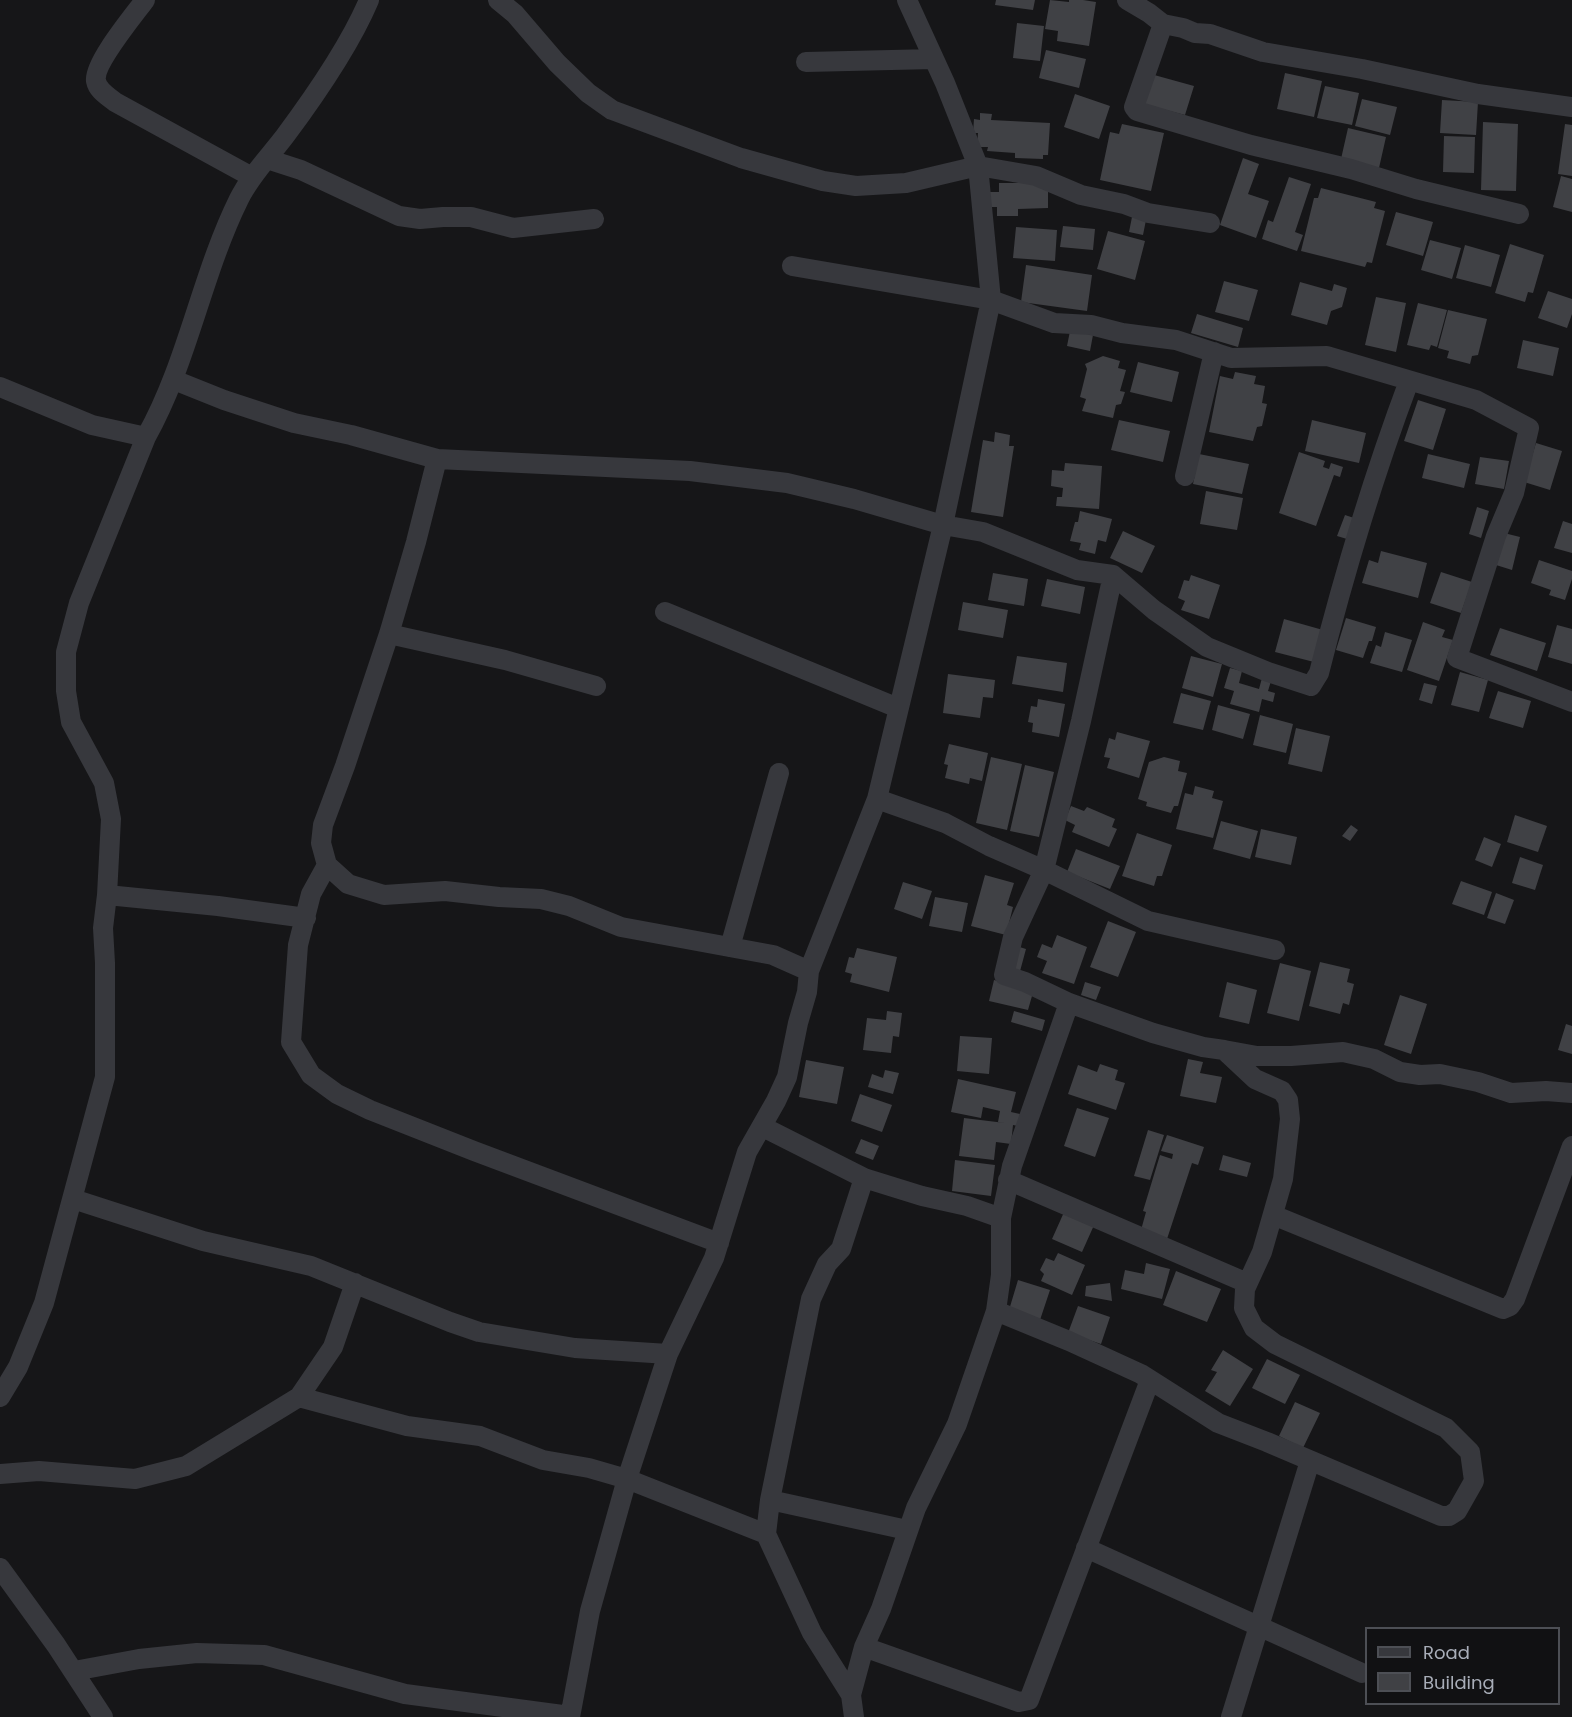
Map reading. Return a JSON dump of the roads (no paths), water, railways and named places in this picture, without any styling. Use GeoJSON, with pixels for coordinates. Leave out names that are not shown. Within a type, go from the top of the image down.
{"type":"FeatureCollection","features":[{"type":"Feature","properties":{"kind":"street"},"geometry":{"type":"LineString","coordinates":[[145,0],[99,64],[96,81],[101,90],[115,102],[252,177]]}},
{"type":"Feature","properties":{"kind":"street"},"geometry":{"type":"LineString","coordinates":[[0,1397],[18,1367],[44,1303],[105,1077],[103,928],[111,819],[104,783],[71,722],[66,691],[66,652],[79,603],[146,437],[174,380],[219,247],[239,200],[252,177],[310,101],[362,16],[369,0]]}},
{"type":"Feature","properties":{"kind":"street"},"geometry":{"type":"LineString","coordinates":[[498,0],[515,14],[557,63],[588,93],[612,110],[741,159],[823,181],[855,186],[906,183],[978,166],[1036,176],[1081,195],[1124,204],[1148,213],[1210,223]]}},
{"type":"Feature","properties":{"kind":"street"},"geometry":{"type":"LineString","coordinates":[[74,1671],[139,1659],[197,1653],[264,1655],[405,1694],[570,1717],[590,1611],[627,1479],[668,1354],[714,1258],[747,1152],[763,1127],[787,1077],[807,992],[809,971],[877,799],[943,525],[991,300],[978,166],[907,0]]}},
{"type":"Feature","properties":{"kind":"street"},"geometry":{"type":"LineString","coordinates":[[1127,0],[1162,24],[1195,33],[1210,34],[1278,56],[1362,69],[1478,94],[1572,107]]}},
{"type":"Feature","properties":{"kind":"street"},"geometry":{"type":"LineString","coordinates":[[1162,24],[1134,107],[1137,111],[1251,146],[1351,169],[1416,189],[1519,214]]}},
{"type":"Feature","properties":{"kind":"street"},"geometry":{"type":"LineString","coordinates":[[806,62],[934,59]]}},
{"type":"Feature","properties":{"kind":"street"},"geometry":{"type":"LineString","coordinates":[[267,159],[301,170],[399,216],[420,219],[471,218],[513,228],[594,219]]}},
{"type":"Feature","properties":{"kind":"street"},"geometry":{"type":"LineString","coordinates":[[792,266],[991,300],[1054,323],[1091,325],[1122,333],[1176,340],[1231,358],[1326,356],[1476,400],[1529,428],[1514,493],[1496,536],[1457,658],[1572,702]]}},
{"type":"Feature","properties":{"kind":"street"},"geometry":{"type":"LineString","coordinates":[[1185,476],[1215,352]]}},
{"type":"Feature","properties":{"kind":"street"},"geometry":{"type":"LineString","coordinates":[[174,380],[294,423],[351,435],[437,459],[690,471],[787,483],[854,499],[943,525],[982,532],[1024,551],[1077,570],[1113,575],[1154,610],[1207,647],[1268,672],[1311,686],[1319,673],[1351,551],[1387,439],[1409,381]]}},
{"type":"Feature","properties":{"kind":"street"},"geometry":{"type":"LineString","coordinates":[[0,387],[92,425],[146,437]]}},
{"type":"Feature","properties":{"kind":"street"},"geometry":{"type":"LineString","coordinates":[[437,459],[416,542],[389,633],[323,825],[321,843],[327,864],[348,884],[384,895],[445,891],[541,899],[569,906],[621,927],[772,955],[809,971]]}},
{"type":"Feature","properties":{"kind":"street"},"geometry":{"type":"LineString","coordinates":[[1113,575],[1081,721],[1044,870],[1013,937],[1004,975],[1025,982],[1069,1003],[1153,1033],[1203,1047],[1257,1056],[1343,1052],[1374,1059],[1400,1072],[1420,1075],[1440,1074],[1478,1082],[1511,1093],[1545,1091],[1572,1094]]}},
{"type":"Feature","properties":{"kind":"street"},"geometry":{"type":"LineString","coordinates":[[665,612],[898,708]]}},
{"type":"Feature","properties":{"kind":"street"},"geometry":{"type":"LineString","coordinates":[[389,633],[505,660],[596,686]]}},
{"type":"Feature","properties":{"kind":"street"},"geometry":{"type":"LineString","coordinates":[[730,947],[779,773]]}},
{"type":"Feature","properties":{"kind":"street"},"geometry":{"type":"LineString","coordinates":[[877,799],[945,823],[1148,921],[1275,950]]}},
{"type":"Feature","properties":{"kind":"street"},"geometry":{"type":"LineString","coordinates":[[327,864],[310,894],[298,945],[291,1042],[311,1075],[324,1086],[370,1110],[719,1243]]}},
{"type":"Feature","properties":{"kind":"street"},"geometry":{"type":"LineString","coordinates":[[107,895],[218,906],[306,918]]}},
{"type":"Feature","properties":{"kind":"street"},"geometry":{"type":"LineString","coordinates":[[854,1717],[851,1695],[864,1647],[881,1609],[916,1508],[957,1424],[996,1311],[1001,1275],[1001,1218],[1008,1180],[1069,1003]]}},
{"type":"Feature","properties":{"kind":"street"},"geometry":{"type":"LineString","coordinates":[[996,1311],[1117,1362],[1218,1423],[1441,1516],[1449,1516],[1457,1511],[1474,1481],[1470,1452],[1446,1428],[1275,1344],[1254,1328],[1244,1308],[1245,1289],[1262,1252],[1283,1179],[1290,1119],[1288,1100],[1282,1091],[1255,1079],[1224,1050]]}},
{"type":"Feature","properties":{"kind":"street"},"geometry":{"type":"LineString","coordinates":[[763,1127],[864,1178],[922,1196],[967,1206],[1001,1218]]}},
{"type":"Feature","properties":{"kind":"street"},"geometry":{"type":"LineString","coordinates":[[1274,1215],[1503,1309],[1510,1306],[1515,1299],[1572,1146]]}},
{"type":"Feature","properties":{"kind":"street"},"geometry":{"type":"LineString","coordinates":[[851,1695],[812,1633],[766,1534],[770,1500],[811,1299],[827,1264],[841,1249],[864,1178]]}},
{"type":"Feature","properties":{"kind":"street"},"geometry":{"type":"LineString","coordinates":[[1008,1180],[1247,1283]]}},
{"type":"Feature","properties":{"kind":"street"},"geometry":{"type":"LineString","coordinates":[[73,1199],[203,1242],[311,1266],[479,1332],[575,1348],[668,1354]]}},
{"type":"Feature","properties":{"kind":"street"},"geometry":{"type":"LineString","coordinates":[[0,1474],[39,1471],[135,1479],[186,1466],[299,1397],[333,1347],[355,1283]]}},
{"type":"Feature","properties":{"kind":"street"},"geometry":{"type":"LineString","coordinates":[[864,1647],[1019,1702],[1029,1700],[1150,1380]]}},
{"type":"Feature","properties":{"kind":"street"},"geometry":{"type":"LineString","coordinates":[[299,1397],[407,1426],[480,1437],[543,1460],[589,1468],[627,1479],[766,1534]]}},
{"type":"Feature","properties":{"kind":"street"},"geometry":{"type":"LineString","coordinates":[[1231,1717],[1310,1461]]}},
{"type":"Feature","properties":{"kind":"street"},"geometry":{"type":"LineString","coordinates":[[770,1500],[907,1530]]}},
{"type":"Feature","properties":{"kind":"street"},"geometry":{"type":"LineString","coordinates":[[1086,1548],[1362,1673]]}},
{"type":"Feature","properties":{"kind":"street"},"geometry":{"type":"LineString","coordinates":[[0,1568],[74,1671],[103,1717]]}}]}
